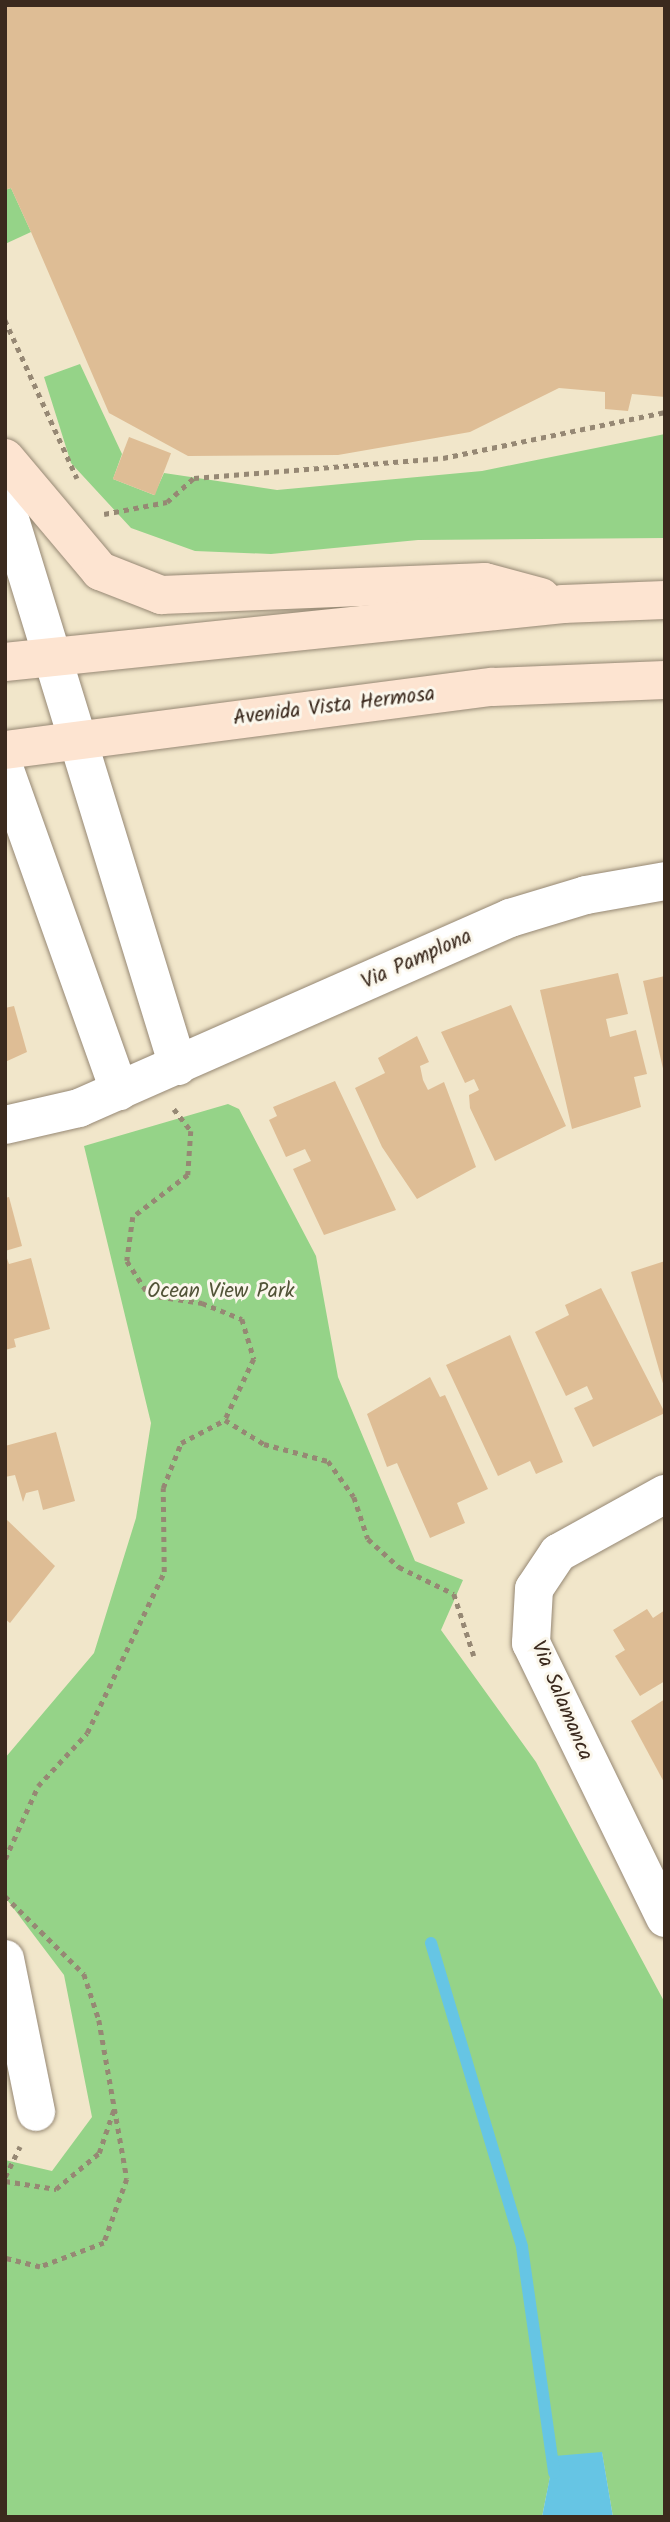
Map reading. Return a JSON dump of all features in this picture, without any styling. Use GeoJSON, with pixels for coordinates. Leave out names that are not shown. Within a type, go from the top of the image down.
{"type":"FeatureCollection","features":[{"type":"Feature","properties":{"kind":"main road"},"geometry":{"type":"LineString","coordinates":[[5,458],[100,571],[161,595],[485,582],[563,604]]}},
{"type":"Feature","properties":{"kind":"main road"},"geometry":{"type":"LineString","coordinates":[[5,662],[50,652],[563,604],[665,600]]}},
{"type":"Feature","properties":{"kind":"main road","name":"Avenida Vista Hermosa"},"geometry":{"type":"LineString","coordinates":[[5,750],[494,687],[665,680]]}},
{"type":"Feature","properties":{"kind":"street"},"geometry":{"type":"LineString","coordinates":[[5,503],[78,740],[148,1079]]}},
{"type":"Feature","properties":{"kind":"street"},"geometry":{"type":"LineString","coordinates":[[5,769],[148,1079]]}},
{"type":"Feature","properties":{"kind":"street","name":"Via Pamplona"},"geometry":{"type":"LineString","coordinates":[[5,1125],[148,1079],[510,918],[586,895],[665,881]]}},
{"type":"Feature","properties":{"kind":"street","name":"Via Salamanca"},"geometry":{"type":"LineString","coordinates":[[665,1494],[558,1553],[534,1589],[531,1643],[665,1918]]}},
{"type":"Feature","properties":{"kind":"street"},"geometry":{"type":"LineString","coordinates":[[5,1959],[36,2112]]}},
{"type":"Feature","properties":{"kind":"path"},"geometry":{"type":"LineString","coordinates":[[5,320],[83,491]]}},
{"type":"Feature","properties":{"kind":"path"},"geometry":{"type":"LineString","coordinates":[[94,515],[167,502],[194,478],[443,458],[665,412]]}},
{"type":"Feature","properties":{"kind":"path"},"geometry":{"type":"LineString","coordinates":[[5,1859],[38,1786],[87,1733],[164,1573],[163,1488],[181,1443],[225,1420],[254,1359],[242,1319],[202,1303],[149,1295],[127,1261],[133,1217],[188,1175],[191,1131],[148,1079]]}},
{"type":"Feature","properties":{"kind":"path"},"geometry":{"type":"LineString","coordinates":[[225,1420],[264,1444],[328,1461],[355,1497],[368,1539],[399,1567],[454,1594],[474,1656]]}},
{"type":"Feature","properties":{"kind":"path"},"geometry":{"type":"LineString","coordinates":[[5,1896],[84,1974],[116,2105],[127,2179],[104,2243],[40,2267],[5,2258]]}},
{"type":"Feature","properties":{"kind":"path"},"geometry":{"type":"LineString","coordinates":[[5,2181],[56,2189],[99,2153],[116,2105]]}},
{"type":"Feature","properties":{"kind":"green space"},"geometry":{"type":"Polygon","coordinates":[[[11,188],[31,232],[5,244],[5,190],[11,188]]]}},
{"type":"Feature","properties":{"kind":"green space"},"geometry":{"type":"Polygon","coordinates":[[[80,364],[122,454],[113,479],[154,495],[164,473],[277,490],[482,471],[665,434],[665,538],[418,540],[271,554],[195,551],[131,528],[71,463],[44,377],[80,364]]]}},
{"type":"Feature","properties":{"kind":"green space","name":"Ocean View Park"},"geometry":{"type":"Polygon","coordinates":[[[228,1104],[239,1109],[316,1256],[338,1377],[415,1561],[463,1580],[441,1630],[536,1762],[665,2003],[665,2517],[613,2517],[602,2453],[554,2457],[542,2517],[5,2517],[5,2160],[52,2171],[92,2117],[64,1975],[5,1897],[5,1758],[94,1653],[136,1518],[151,1423],[84,1146],[228,1104]]]}},
{"type":"Feature","properties":{"kind":"water"},"geometry":{"type":"Polygon","coordinates":[[[602,2452],[613,2517],[542,2517],[554,2456],[602,2452]]]}},
{"type":"Feature","properties":{"kind":"building"},"geometry":{"type":"Polygon","coordinates":[[[5,5],[665,5],[665,397],[632,394],[628,411],[605,409],[605,392],[559,388],[470,432],[338,455],[188,456],[109,413],[11,188],[5,190],[5,5]]]}},
{"type":"Feature","properties":{"kind":"building"},"geometry":{"type":"Polygon","coordinates":[[[129,437],[171,453],[155,495],[113,479],[129,437]]]}},
{"type":"Feature","properties":{"kind":"building"},"geometry":{"type":"Polygon","coordinates":[[[618,973],[628,1014],[606,1019],[610,1037],[636,1030],[647,1074],[634,1077],[641,1107],[572,1129],[540,990],[618,973]]]}},
{"type":"Feature","properties":{"kind":"building"},"geometry":{"type":"Polygon","coordinates":[[[665,976],[665,1073],[664,1073],[643,981],[665,976]]]}},
{"type":"Feature","properties":{"kind":"building"},"geometry":{"type":"Polygon","coordinates":[[[511,1005],[566,1126],[495,1161],[470,1108],[469,1095],[479,1090],[474,1079],[465,1083],[441,1032],[511,1005]]]}},
{"type":"Feature","properties":{"kind":"building"},"geometry":{"type":"Polygon","coordinates":[[[14,1006],[27,1052],[5,1062],[5,1008],[14,1006]]]}},
{"type":"Feature","properties":{"kind":"building"},"geometry":{"type":"Polygon","coordinates":[[[417,1036],[429,1062],[420,1066],[423,1080],[428,1090],[444,1082],[476,1167],[417,1199],[382,1147],[355,1088],[385,1073],[378,1058],[417,1036]]]}},
{"type":"Feature","properties":{"kind":"building"},"geometry":{"type":"Polygon","coordinates":[[[335,1081],[396,1210],[324,1235],[293,1169],[311,1161],[305,1149],[286,1157],[269,1120],[277,1116],[273,1107],[335,1081]]]}},
{"type":"Feature","properties":{"kind":"building"},"geometry":{"type":"Polygon","coordinates":[[[9,1197],[22,1246],[5,1251],[5,1198],[9,1197]]]}},
{"type":"Feature","properties":{"kind":"building"},"geometry":{"type":"Polygon","coordinates":[[[5,1253],[9,1264],[31,1258],[50,1329],[14,1339],[16,1347],[5,1350],[5,1253]]]}},
{"type":"Feature","properties":{"kind":"building"},"geometry":{"type":"Polygon","coordinates":[[[665,1261],[665,1387],[664,1387],[631,1272],[665,1261]]]}},
{"type":"Feature","properties":{"kind":"building"},"geometry":{"type":"Polygon","coordinates":[[[601,1288],[665,1413],[593,1447],[574,1408],[593,1399],[587,1386],[566,1396],[535,1332],[569,1315],[565,1305],[601,1288]]]}},
{"type":"Feature","properties":{"kind":"building"},"geometry":{"type":"Polygon","coordinates":[[[510,1335],[563,1462],[536,1474],[530,1461],[498,1476],[446,1365],[510,1335]]]}},
{"type":"Feature","properties":{"kind":"building"},"geometry":{"type":"Polygon","coordinates":[[[430,1377],[440,1397],[445,1395],[488,1489],[457,1503],[465,1523],[430,1538],[397,1463],[387,1467],[367,1414],[430,1377]]]}},
{"type":"Feature","properties":{"kind":"building"},"geometry":{"type":"Polygon","coordinates":[[[56,1432],[75,1501],[43,1510],[38,1490],[26,1493],[23,1502],[15,1475],[5,1477],[5,1446],[56,1432]]]}},
{"type":"Feature","properties":{"kind":"building"},"geometry":{"type":"Polygon","coordinates":[[[5,1518],[55,1566],[10,1623],[5,1619],[5,1518]]]}},
{"type":"Feature","properties":{"kind":"building"},"geometry":{"type":"Polygon","coordinates":[[[647,1609],[653,1618],[665,1610],[665,1681],[640,1696],[615,1656],[625,1650],[613,1630],[647,1609]]]}},
{"type":"Feature","properties":{"kind":"building"},"geometry":{"type":"Polygon","coordinates":[[[665,1699],[665,1784],[631,1721],[665,1699]]]}},
{"type":"Feature","properties":{"kind":"waterway"},"geometry":{"type":"LineString","coordinates":[[431,1943],[522,2247],[554,2473]]}}]}
